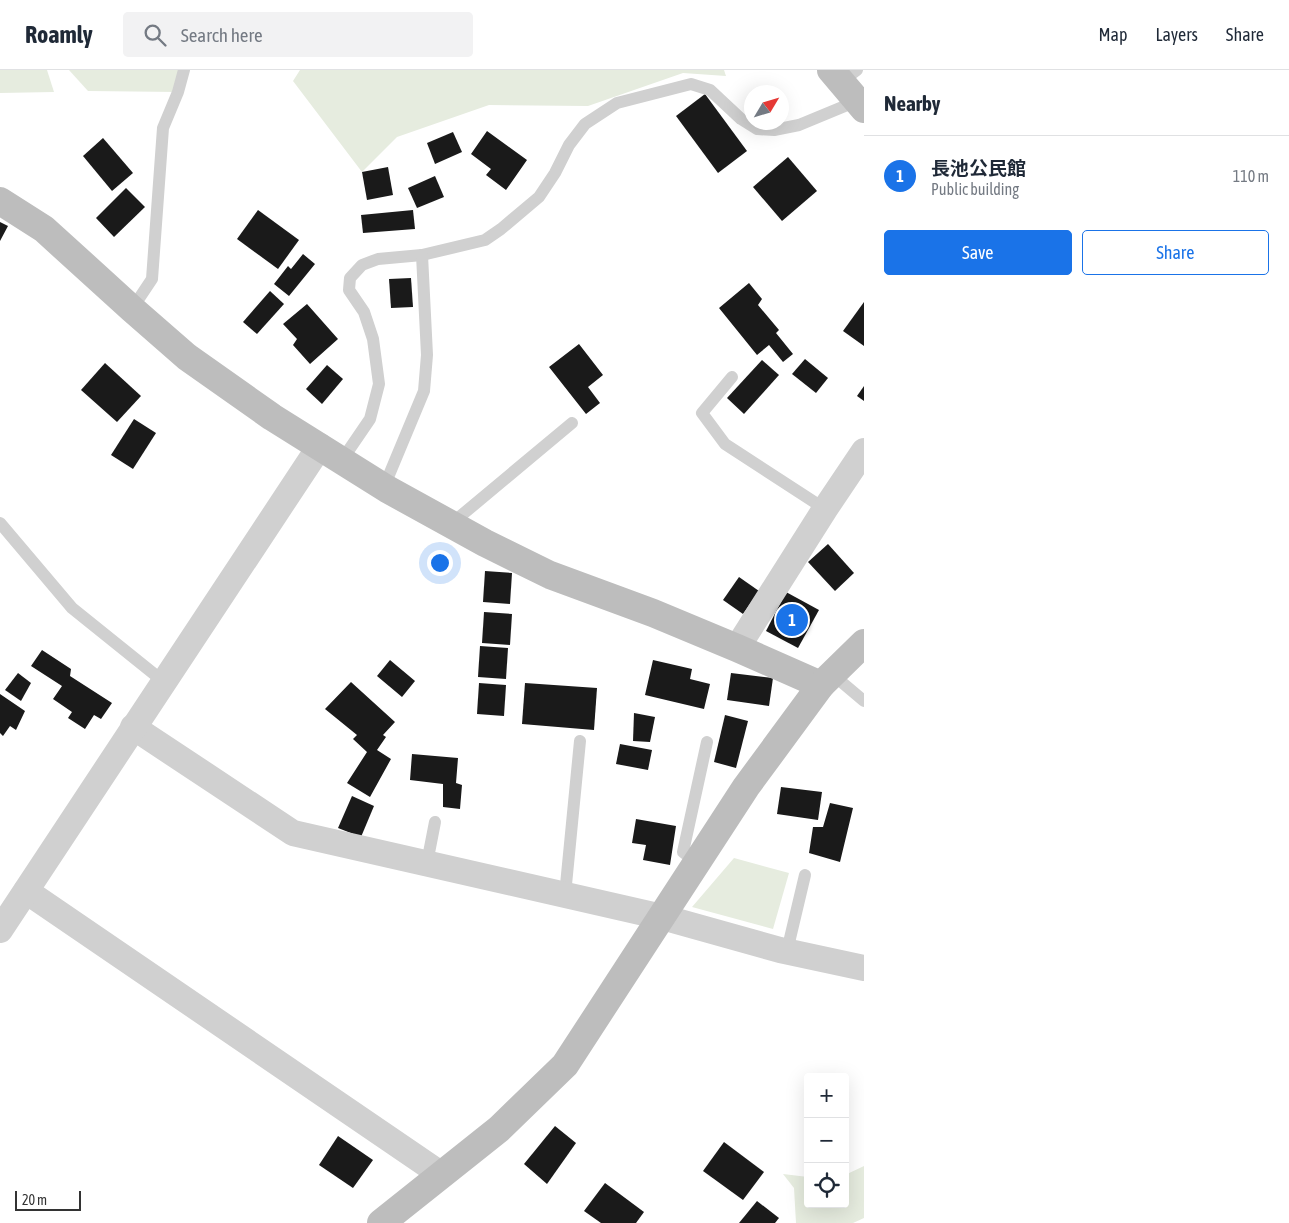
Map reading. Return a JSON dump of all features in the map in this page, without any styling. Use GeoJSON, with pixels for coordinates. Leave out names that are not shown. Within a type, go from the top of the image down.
{"type":"FeatureCollection","features":[{"type":"Feature","properties":{"kind":"street"},"geometry":{"type":"LineString","coordinates":[[0,202],[44,229],[187,357],[272,417],[384,487],[485,543],[550,575],[737,648],[827,679]]}},
{"type":"Feature","properties":{"kind":"street"},"geometry":{"type":"LineString","coordinates":[[0,930],[320,446]]}},
{"type":"Feature","properties":{"kind":"street"},"geometry":{"type":"LineString","coordinates":[[737,648],[825,509],[864,452]]}},
{"type":"Feature","properties":{"kind":"street"},"geometry":{"type":"LineString","coordinates":[[381,1223],[499,1128],[565,1065],[746,787],[827,679],[864,644]]}},
{"type":"Feature","properties":{"kind":"street"},"geometry":{"type":"LineString","coordinates":[[133,727],[293,833],[662,917],[787,951],[864,968]]}},
{"type":"Feature","properties":{"kind":"street"},"geometry":{"type":"LineString","coordinates":[[26,891],[442,1175]]}},
{"type":"Feature","properties":{"kind":"lane"},"geometry":{"type":"LineString","coordinates":[[132,309],[152,279],[163,128],[178,92],[184,70]]}},
{"type":"Feature","properties":{"kind":"lane"},"geometry":{"type":"LineString","coordinates":[[342,460],[370,419],[379,384],[373,339],[364,312],[349,290],[350,278],[362,266],[378,259],[422,255],[486,240],[539,197],[555,173],[569,145],[585,124],[617,103],[691,84],[710,90],[741,119],[757,129],[774,130],[799,125],[850,86]]}},
{"type":"Feature","properties":{"kind":"lane"},"geometry":{"type":"LineString","coordinates":[[384,487],[424,390],[427,356],[422,255]]}},
{"type":"Feature","properties":{"kind":"lane"},"geometry":{"type":"LineString","coordinates":[[732,377],[702,414],[725,444],[825,509]]}},
{"type":"Feature","properties":{"kind":"lane"},"geometry":{"type":"LineString","coordinates":[[451,524],[572,423]]}},
{"type":"Feature","properties":{"kind":"lane"},"geometry":{"type":"LineString","coordinates":[[0,523],[72,608],[164,682]]}},
{"type":"Feature","properties":{"kind":"lane"},"geometry":{"type":"LineString","coordinates":[[827,679],[864,701]]}},
{"type":"Feature","properties":{"kind":"lane"},"geometry":{"type":"LineString","coordinates":[[565,895],[580,741]]}},
{"type":"Feature","properties":{"kind":"lane"},"geometry":{"type":"LineString","coordinates":[[698,863],[683,852],[707,742]]}},
{"type":"Feature","properties":{"kind":"lane"},"geometry":{"type":"LineString","coordinates":[[427,864],[436,822]]}},
{"type":"Feature","properties":{"kind":"lane"},"geometry":{"type":"LineString","coordinates":[[787,951],[805,876]]}},
{"type":"Feature","properties":{"kind":"shaded area"},"geometry":{"type":"Polygon","coordinates":[[[0,70],[47,70],[54,92],[0,93],[0,70]]]}},
{"type":"Feature","properties":{"kind":"shaded area"},"geometry":{"type":"Polygon","coordinates":[[[69,70],[184,70],[178,92],[88,91],[69,70]]]}},
{"type":"Feature","properties":{"kind":"shaded area"},"geometry":{"type":"Polygon","coordinates":[[[300,70],[724,70],[726,76],[683,73],[588,106],[489,105],[397,137],[362,172],[293,81],[300,70]]]}},
{"type":"Feature","properties":{"kind":"shaded area"},"geometry":{"type":"Polygon","coordinates":[[[734,858],[789,873],[773,929],[692,907],[734,858]]]}},
{"type":"Feature","properties":{"kind":"shaded area"},"geometry":{"type":"Polygon","coordinates":[[[864,1166],[864,1218],[853,1223],[796,1223],[794,1188],[783,1174],[804,1177],[804,1208],[849,1208],[849,1173],[864,1166]]]}},
{"type":"Feature","properties":{"kind":"building"},"geometry":{"type":"Polygon","coordinates":[[[705,94],[747,151],[718,173],[676,116],[705,94]]]}},
{"type":"Feature","properties":{"kind":"building"},"geometry":{"type":"Polygon","coordinates":[[[487,131],[527,160],[506,190],[486,175],[491,169],[471,154],[487,131]]]}},
{"type":"Feature","properties":{"kind":"building"},"geometry":{"type":"Polygon","coordinates":[[[453,132],[462,152],[435,164],[427,143],[453,132]]]}},
{"type":"Feature","properties":{"kind":"building"},"geometry":{"type":"Polygon","coordinates":[[[103,138],[133,173],[112,191],[83,156],[103,138]]]}},
{"type":"Feature","properties":{"kind":"building"},"geometry":{"type":"Polygon","coordinates":[[[788,157],[817,191],[782,221],[753,187],[788,157]]]}},
{"type":"Feature","properties":{"kind":"building"},"geometry":{"type":"Polygon","coordinates":[[[388,167],[393,195],[367,200],[362,172],[388,167]]]}},
{"type":"Feature","properties":{"kind":"building"},"geometry":{"type":"Polygon","coordinates":[[[435,176],[444,197],[417,208],[408,188],[435,176]]]}},
{"type":"Feature","properties":{"kind":"building"},"geometry":{"type":"Polygon","coordinates":[[[126,188],[145,207],[114,237],[96,218],[126,188]]]}},
{"type":"Feature","properties":{"kind":"building"},"geometry":{"type":"Polygon","coordinates":[[[258,210],[299,240],[278,269],[237,239],[258,210]]]}},
{"type":"Feature","properties":{"kind":"building"},"geometry":{"type":"Polygon","coordinates":[[[413,210],[415,229],[363,233],[361,215],[413,210]]]}},
{"type":"Feature","properties":{"kind":"building"},"geometry":{"type":"Polygon","coordinates":[[[0,222],[8,226],[0,241],[0,222]]]}},
{"type":"Feature","properties":{"kind":"building"},"geometry":{"type":"Polygon","coordinates":[[[303,254],[315,264],[289,296],[274,284],[288,266],[291,269],[303,254]]]}},
{"type":"Feature","properties":{"kind":"building"},"geometry":{"type":"Polygon","coordinates":[[[411,278],[413,307],[391,308],[389,279],[411,278]]]}},
{"type":"Feature","properties":{"kind":"building"},"geometry":{"type":"Polygon","coordinates":[[[749,283],[762,299],[758,305],[779,330],[776,333],[793,354],[783,362],[769,345],[757,355],[719,308],[749,283]]]}},
{"type":"Feature","properties":{"kind":"building"},"geometry":{"type":"Polygon","coordinates":[[[270,291],[284,304],[257,334],[243,322],[270,291]]]}},
{"type":"Feature","properties":{"kind":"building"},"geometry":{"type":"Polygon","coordinates":[[[864,302],[864,346],[843,331],[864,302]]]}},
{"type":"Feature","properties":{"kind":"building"},"geometry":{"type":"Polygon","coordinates":[[[307,304],[338,339],[310,364],[293,345],[297,339],[283,324],[307,304]]]}},
{"type":"Feature","properties":{"kind":"building"},"geometry":{"type":"Polygon","coordinates":[[[579,344],[603,375],[588,387],[600,403],[586,414],[549,367],[579,344]]]}},
{"type":"Feature","properties":{"kind":"building"},"geometry":{"type":"Polygon","coordinates":[[[805,359],[828,378],[816,393],[792,374],[805,359]]]}},
{"type":"Feature","properties":{"kind":"building"},"geometry":{"type":"Polygon","coordinates":[[[762,360],[779,375],[744,414],[727,398],[762,360]]]}},
{"type":"Feature","properties":{"kind":"building"},"geometry":{"type":"Polygon","coordinates":[[[105,363],[141,396],[117,422],[81,390],[105,363]]]}},
{"type":"Feature","properties":{"kind":"building"},"geometry":{"type":"Polygon","coordinates":[[[327,365],[343,379],[322,404],[306,389],[327,365]]]}},
{"type":"Feature","properties":{"kind":"building"},"geometry":{"type":"Polygon","coordinates":[[[864,386],[864,401],[857,396],[864,386]]]}},
{"type":"Feature","properties":{"kind":"building"},"geometry":{"type":"Polygon","coordinates":[[[134,419],[156,433],[133,469],[111,455],[134,419]]]}},
{"type":"Feature","properties":{"kind":"building"},"geometry":{"type":"Polygon","coordinates":[[[828,544],[854,573],[835,591],[808,562],[828,544]]]}},
{"type":"Feature","properties":{"kind":"building"},"geometry":{"type":"Polygon","coordinates":[[[485,571],[512,573],[510,604],[483,602],[485,571]]]}},
{"type":"Feature","properties":{"kind":"building"},"geometry":{"type":"Polygon","coordinates":[[[739,577],[759,591],[743,614],[723,600],[739,577]]]}},
{"type":"Feature","properties":{"kind":"building"},"geometry":{"type":"Polygon","coordinates":[[[786,592],[819,610],[798,648],[766,631],[786,592]]]}},
{"type":"Feature","properties":{"kind":"building"},"geometry":{"type":"Polygon","coordinates":[[[484,612],[512,614],[510,645],[482,643],[484,612]]]}},
{"type":"Feature","properties":{"kind":"building"},"geometry":{"type":"Polygon","coordinates":[[[480,646],[508,648],[506,679],[478,677],[480,646]]]}},
{"type":"Feature","properties":{"kind":"building"},"geometry":{"type":"Polygon","coordinates":[[[42,650],[71,669],[70,676],[112,703],[101,719],[94,715],[85,729],[68,718],[72,712],[53,699],[62,686],[31,666],[42,650]]]}},
{"type":"Feature","properties":{"kind":"building"},"geometry":{"type":"Polygon","coordinates":[[[390,660],[415,681],[402,697],[377,676],[390,660]]]}},
{"type":"Feature","properties":{"kind":"building"},"geometry":{"type":"Polygon","coordinates":[[[653,660],[692,669],[690,679],[710,684],[704,709],[645,695],[653,660]]]}},
{"type":"Feature","properties":{"kind":"building"},"geometry":{"type":"Polygon","coordinates":[[[18,673],[31,683],[21,701],[5,690],[18,673]]]}},
{"type":"Feature","properties":{"kind":"building"},"geometry":{"type":"Polygon","coordinates":[[[731,673],[773,678],[769,706],[727,700],[731,673]]]}},
{"type":"Feature","properties":{"kind":"building"},"geometry":{"type":"Polygon","coordinates":[[[351,682],[395,722],[383,735],[386,737],[377,750],[391,759],[370,797],[347,783],[367,752],[353,739],[357,735],[325,709],[351,682]]]}},
{"type":"Feature","properties":{"kind":"building"},"geometry":{"type":"Polygon","coordinates":[[[479,683],[506,685],[504,716],[477,714],[479,683]]]}},
{"type":"Feature","properties":{"kind":"building"},"geometry":{"type":"Polygon","coordinates":[[[525,683],[597,688],[594,730],[522,724],[525,683]]]}},
{"type":"Feature","properties":{"kind":"building"},"geometry":{"type":"Polygon","coordinates":[[[0,694],[25,711],[16,730],[10,726],[3,736],[0,733],[0,694]]]}},
{"type":"Feature","properties":{"kind":"building"},"geometry":{"type":"Polygon","coordinates":[[[634,713],[655,717],[650,742],[633,741],[634,713]]]}},
{"type":"Feature","properties":{"kind":"building"},"geometry":{"type":"Polygon","coordinates":[[[725,715],[748,721],[736,768],[714,762],[725,715]]]}},
{"type":"Feature","properties":{"kind":"building"},"geometry":{"type":"Polygon","coordinates":[[[620,744],[652,750],[648,770],[616,764],[620,744]]]}},
{"type":"Feature","properties":{"kind":"building"},"geometry":{"type":"Polygon","coordinates":[[[412,754],[458,758],[456,783],[462,785],[460,809],[443,807],[443,784],[410,780],[412,754]]]}},
{"type":"Feature","properties":{"kind":"building"},"geometry":{"type":"Polygon","coordinates":[[[781,787],[822,792],[818,820],[777,814],[781,787]]]}},
{"type":"Feature","properties":{"kind":"building"},"geometry":{"type":"Polygon","coordinates":[[[352,796],[374,806],[361,837],[338,828],[352,796]]]}},
{"type":"Feature","properties":{"kind":"building"},"geometry":{"type":"Polygon","coordinates":[[[830,803],[853,808],[840,862],[809,853],[813,827],[823,827],[830,803]]]}},
{"type":"Feature","properties":{"kind":"building"},"geometry":{"type":"Polygon","coordinates":[[[636,819],[676,826],[670,865],[643,860],[646,845],[632,843],[636,819]]]}},
{"type":"Feature","properties":{"kind":"building"},"geometry":{"type":"Polygon","coordinates":[[[555,1126],[576,1143],[547,1184],[524,1164],[555,1126]]]}},
{"type":"Feature","properties":{"kind":"building"},"geometry":{"type":"Polygon","coordinates":[[[338,1136],[373,1160],[353,1188],[319,1165],[338,1136]]]}},
{"type":"Feature","properties":{"kind":"building"},"geometry":{"type":"Polygon","coordinates":[[[724,1142],[764,1172],[743,1200],[703,1171],[724,1142]]]}},
{"type":"Feature","properties":{"kind":"building"},"geometry":{"type":"Polygon","coordinates":[[[605,1183],[644,1212],[636,1223],[601,1223],[584,1211],[605,1183]]]}},
{"type":"Feature","properties":{"kind":"building"},"geometry":{"type":"Polygon","coordinates":[[[757,1201],[779,1218],[775,1223],[739,1223],[757,1201]]]}},
{"type":"Feature","properties":{"kind":"place","name":"長池公民館"},"geometry":{"type":"Point","coordinates":[792,620]}}]}
